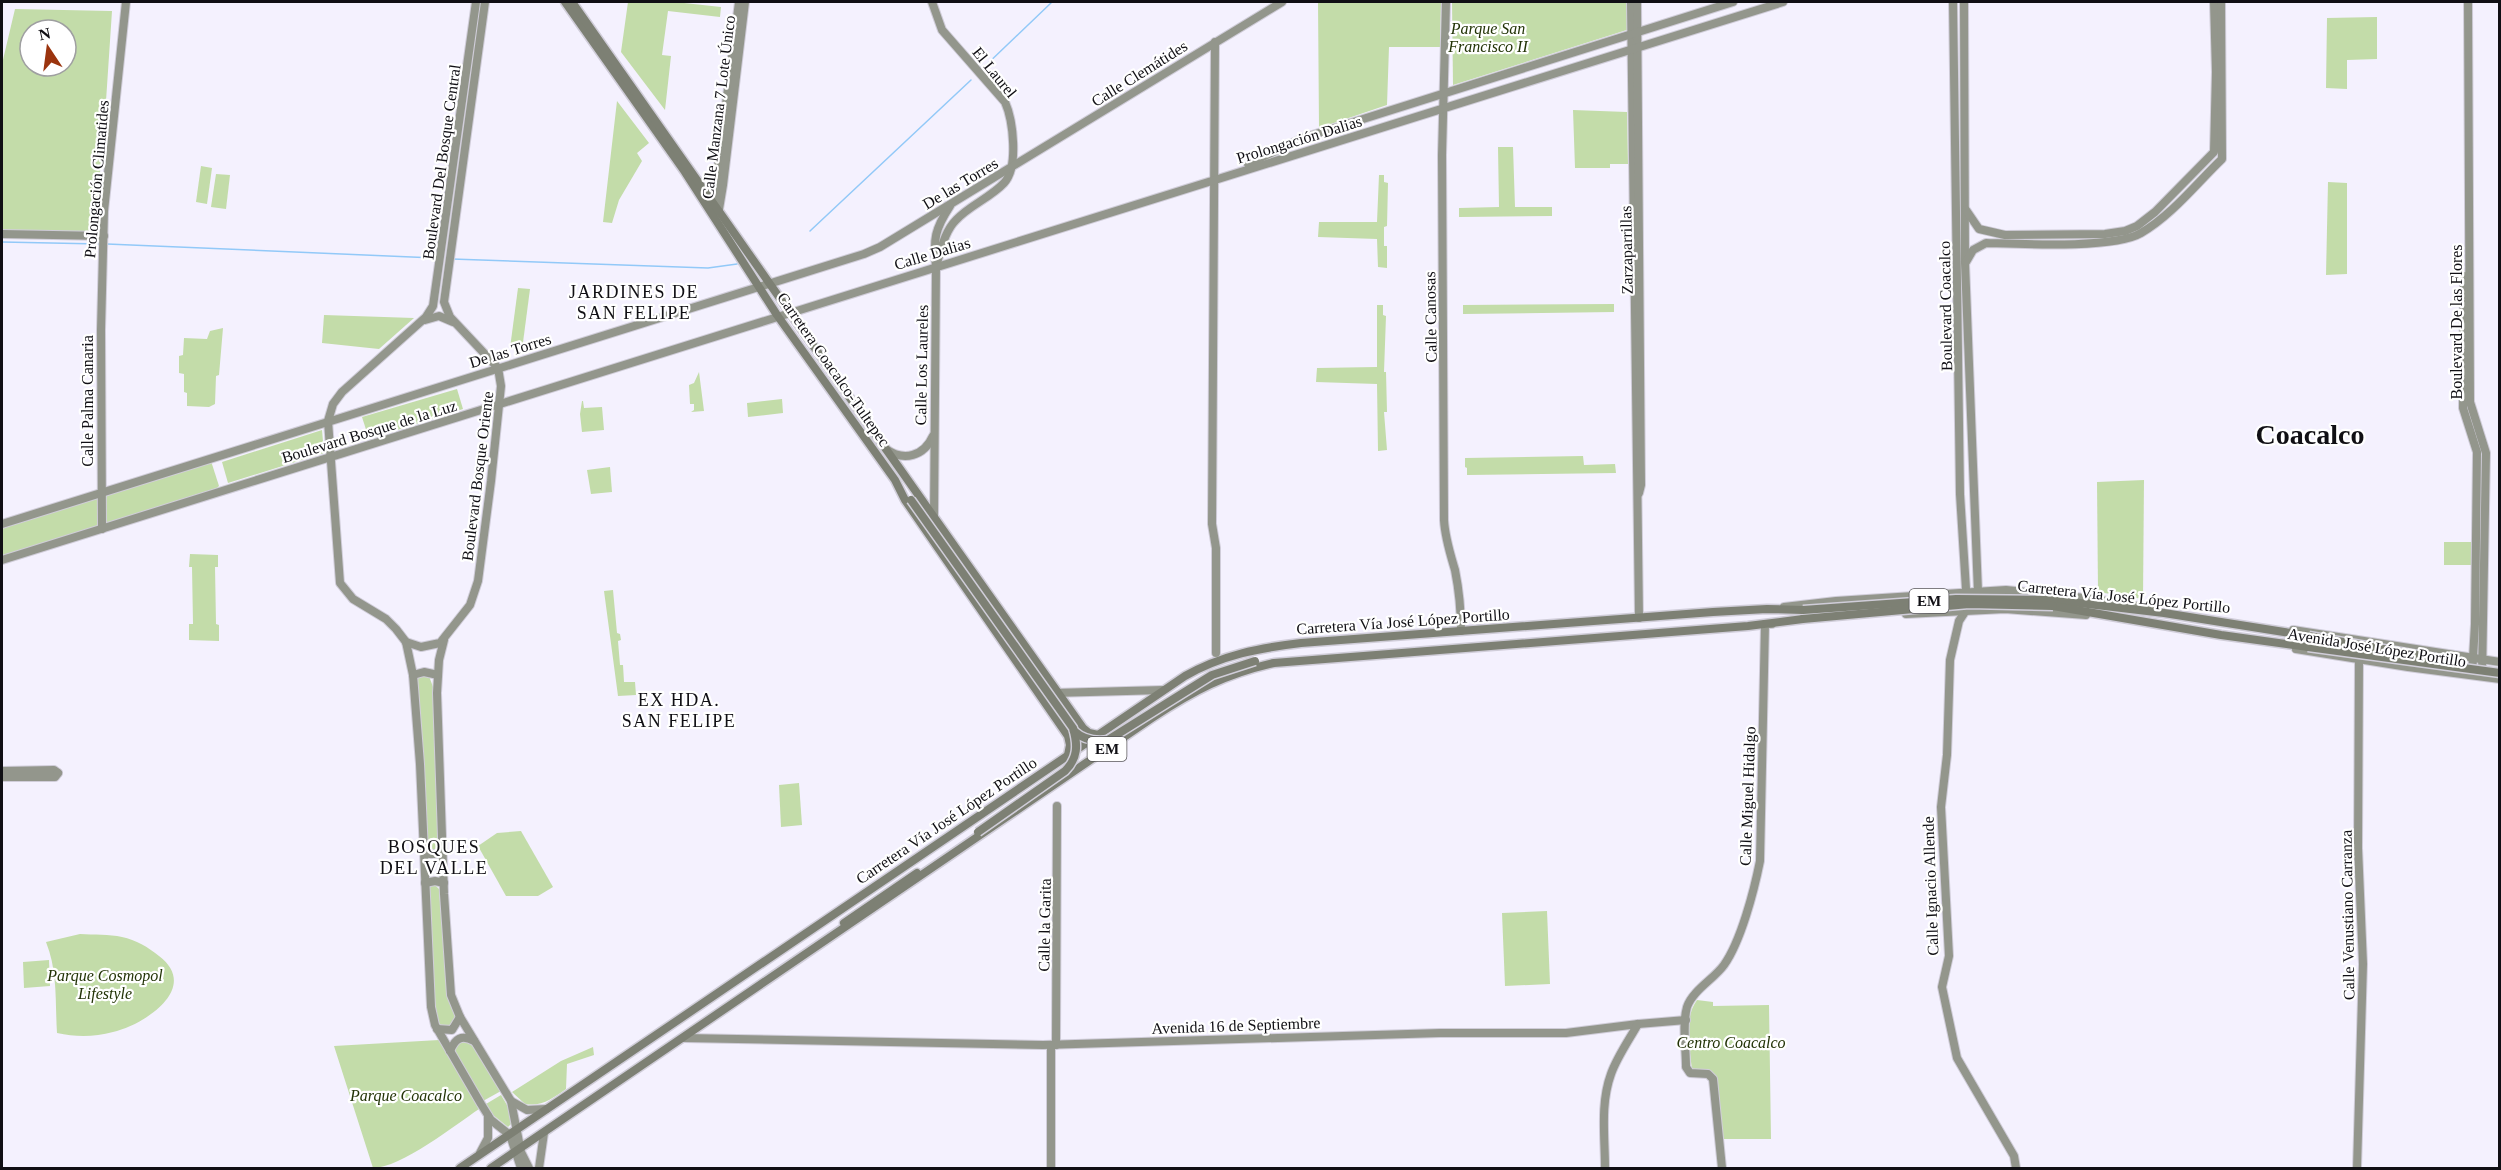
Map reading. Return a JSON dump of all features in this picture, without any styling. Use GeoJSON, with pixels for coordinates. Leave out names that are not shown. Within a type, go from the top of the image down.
{"type":"FeatureCollection","features":[{"type":"Feature","properties":{"kind":"main road","name":"Carretera Coacalco-Tultepec"},"geometry":{"type":"LineString","coordinates":[[565,2],[685,172],[715,208],[757,286],[895,480],[905,500],[1070,740],[1068,755]]}},
{"type":"Feature","properties":{"kind":"main road","name":"Carretera Coacalco-Tultepec"},"geometry":{"type":"LineString","coordinates":[[572,2],[895,465],[1083,728],[1089,733],[1098,735]]}},
{"type":"Feature","properties":{"kind":"main road"},"geometry":{"type":"LineString","coordinates":[[814,949],[854,915],[1065,771],[1075,759],[1077,749],[1073,728],[911,500],[895,465]]}},
{"type":"Feature","properties":{"kind":"main road"},"geometry":{"type":"LineString","coordinates":[[960,580],[980,599],[1070,728],[1080,736],[1096,741],[1112,738],[1212,675],[1255,661],[1287,657],[1341,657]]}},
{"type":"Feature","properties":{"kind":"main road","name":"Carretera Vía José López Portillo"},"geometry":{"type":"LineString","coordinates":[[2054,603],[2162,625],[2499,674]]}},
{"type":"Feature","properties":{"kind":"main road","name":"Carretera Vía José López Portillo"},"geometry":{"type":"LineString","coordinates":[[491,1168],[1196,690],[1240,671],[1274,663],[1341,657],[1765,624],[1803,614],[1970,604],[2054,603],[2164,613],[2499,668]]}},
{"type":"Feature","properties":{"kind":"main road","name":"Carretera Vía José López Portillo"},"geometry":{"type":"LineString","coordinates":[[460,1168],[1202,666],[1259,648],[1767,606],[1803,614]]}},
{"type":"Feature","properties":{"kind":"main road"},"geometry":{"type":"LineString","coordinates":[[1037,692],[1048,693],[1055,688]]}},
{"type":"Feature","properties":{"kind":"street","name":"Prolongación Climatides"},"geometry":{"type":"LineString","coordinates":[[102,274],[104,211],[126,2]]}},
{"type":"Feature","properties":{"kind":"street","name":"Boulevard Del Bosque Central"},"geometry":{"type":"LineString","coordinates":[[469,88],[476,2]]}},
{"type":"Feature","properties":{"kind":"street","name":"Boulevard Del Bosque Central"},"geometry":{"type":"LineString","coordinates":[[456,324],[450,317],[444,302],[452,250],[452,214],[469,88],[485,2]]}},
{"type":"Feature","properties":{"kind":"street","name":"Calle Manzana 7 Lote Único"},"geometry":{"type":"LineString","coordinates":[[715,208],[739,2]]}},
{"type":"Feature","properties":{"kind":"street","name":"Calle Manzana 7 Lote Único"},"geometry":{"type":"LineString","coordinates":[[715,208],[745,2]]}},
{"type":"Feature","properties":{"kind":"street","name":"El Laurel"},"geometry":{"type":"LineString","coordinates":[[932,2],[942,30],[1005,102],[1013,134],[1011,169]]}},
{"type":"Feature","properties":{"kind":"street","name":"Calle Clemátides"},"geometry":{"type":"LineString","coordinates":[[1011,169],[1282,2]]}},
{"type":"Feature","properties":{"kind":"street","name":"Calle Canosas"},"geometry":{"type":"LineString","coordinates":[[1446,2],[1442,155],[1444,520],[1445,540],[1455,570],[1461,604],[1461,631]]}},
{"type":"Feature","properties":{"kind":"street","name":"Zarzaparrillas"},"geometry":{"type":"LineString","coordinates":[[1630,2],[1634,32]]}},
{"type":"Feature","properties":{"kind":"street","name":"Zarzaparrillas"},"geometry":{"type":"LineString","coordinates":[[1637,2],[1634,48],[1636,485],[1639,618]]}},
{"type":"Feature","properties":{"kind":"street","name":"Prolongación Dalias"},"geometry":{"type":"LineString","coordinates":[[1229,174],[1303,138],[1733,2]]}},
{"type":"Feature","properties":{"kind":"street","name":"Prolongación Dalias"},"geometry":{"type":"LineString","coordinates":[[1229,174],[1783,2]]}},
{"type":"Feature","properties":{"kind":"street","name":"Boulevard Coacalco"},"geometry":{"type":"LineString","coordinates":[[1953,2],[1960,494],[1965,544],[1965,593],[1968,610]]}},
{"type":"Feature","properties":{"kind":"street","name":"Boulevard Coacalco"},"geometry":{"type":"LineString","coordinates":[[1964,2],[1966,322],[1978,592]]}},
{"type":"Feature","properties":{"kind":"street"},"geometry":{"type":"LineString","coordinates":[[1965,208],[1979,229],[2005,235],[2105,234],[2125,231],[2137,226],[2155,212],[2214,152],[2216,72],[2214,2]]}},
{"type":"Feature","properties":{"kind":"street"},"geometry":{"type":"LineString","coordinates":[[1965,263],[1973,250],[1986,243],[2096,243],[2135,236],[2161,219],[2222,159],[2221,2]]}},
{"type":"Feature","properties":{"kind":"street","name":"Boulevard De las Flores"},"geometry":{"type":"LineString","coordinates":[[2463,2],[2463,402],[2477,452],[2479,659],[2482,676]]}},
{"type":"Feature","properties":{"kind":"street","name":"Boulevard De las Flores"},"geometry":{"type":"LineString","coordinates":[[2468,2],[2470,402],[2486,453],[2479,659],[2472,675]]}},
{"type":"Feature","properties":{"kind":"street"},"geometry":{"type":"LineString","coordinates":[[1215,42],[1212,524],[1216,548],[1215,652]]}},
{"type":"Feature","properties":{"kind":"street","name":"De las Torres"},"geometry":{"type":"LineString","coordinates":[[2,524],[768,282],[864,254],[880,247],[1011,169]]}},
{"type":"Feature","properties":{"kind":"street"},"geometry":{"type":"LineString","coordinates":[[936,266],[944,241],[956,220],[1003,184],[1011,169]]}},
{"type":"Feature","properties":{"kind":"street","name":"Calle Dalias"},"geometry":{"type":"LineString","coordinates":[[644,359],[777,315],[1229,174]]}},
{"type":"Feature","properties":{"kind":"street","name":"Calle Los Laureles"},"geometry":{"type":"LineString","coordinates":[[882,446],[891,453],[910,456],[926,448],[934,432],[935,233],[951,205]]}},
{"type":"Feature","properties":{"kind":"street","name":"Boulevard Del Bosque Central"},"geometry":{"type":"LineString","coordinates":[[421,322],[433,306],[441,249],[452,214]]}},
{"type":"Feature","properties":{"kind":"street"},"geometry":{"type":"LineString","coordinates":[[2,234],[104,238]]}},
{"type":"Feature","properties":{"kind":"street","name":"Calle Palma Canaria"},"geometry":{"type":"LineString","coordinates":[[102,274],[102,529]]}},
{"type":"Feature","properties":{"kind":"street"},"geometry":{"type":"LineString","coordinates":[[1959,309],[1966,322]]}},
{"type":"Feature","properties":{"kind":"street"},"geometry":{"type":"LineString","coordinates":[[456,324],[439,316],[421,322],[342,393],[333,404],[328,421],[340,583],[352,599],[391,622],[406,642],[413,675],[420,764],[431,1007],[437,1029],[488,1114],[511,1133]]}},
{"type":"Feature","properties":{"kind":"street","name":"Boulevard Bosque Oriente"},"geometry":{"type":"LineString","coordinates":[[444,639],[470,605],[478,581],[500,404],[501,378],[498,368],[456,324]]}},
{"type":"Feature","properties":{"kind":"street"},"geometry":{"type":"LineString","coordinates":[[1959,343],[1967,331]]}},
{"type":"Feature","properties":{"kind":"street","name":"Boulevard Bosque de la Luz"},"geometry":{"type":"LineString","coordinates":[[2,560],[644,359]]}},
{"type":"Feature","properties":{"kind":"street"},"geometry":{"type":"LineString","coordinates":[[834,395],[843,388]]}},
{"type":"Feature","properties":{"kind":"street"},"geometry":{"type":"LineString","coordinates":[[934,432],[934,518]]}},
{"type":"Feature","properties":{"kind":"street"},"geometry":{"type":"LineString","coordinates":[[2005,609],[1999,605],[1998,599],[1999,595],[2006,590]]}},
{"type":"Feature","properties":{"kind":"street"},"geometry":{"type":"LineString","coordinates":[[1767,606],[2006,590],[2095,599],[2148,607],[2164,613]]}},
{"type":"Feature","properties":{"kind":"street","name":"Calle Ignacio Allende"},"geometry":{"type":"LineString","coordinates":[[1978,592],[1959,621],[1950,660],[1947,755],[1941,798],[1949,956],[1942,987],[1957,1058],[2014,1156],[2016,1168]]}},
{"type":"Feature","properties":{"kind":"street"},"geometry":{"type":"LineString","coordinates":[[1926,595],[1930,606],[1927,612]]}},
{"type":"Feature","properties":{"kind":"street"},"geometry":{"type":"LineString","coordinates":[[1765,624],[1927,612],[2005,609],[2054,612],[2145,625],[2162,625]]}},
{"type":"Feature","properties":{"kind":"street","name":"Calle Miguel Hidalgo"},"geometry":{"type":"LineString","coordinates":[[1686,1020],[1690,1000],[1725,964],[1753,896],[1760,861],[1765,624]]}},
{"type":"Feature","properties":{"kind":"street","name":"Avenida José López Portillo"},"geometry":{"type":"LineString","coordinates":[[2263,628],[2305,631],[2499,662]]}},
{"type":"Feature","properties":{"kind":"street"},"geometry":{"type":"LineString","coordinates":[[406,642],[415,646],[427,647],[440,643],[444,639]]}},
{"type":"Feature","properties":{"kind":"street"},"geometry":{"type":"LineString","coordinates":[[444,639],[439,660],[437,693],[444,883],[451,995],[460,1017],[511,1101],[521,1107],[536,1111],[556,1105]]}},
{"type":"Feature","properties":{"kind":"street","name":"Avenida José López Portillo"},"geometry":{"type":"LineString","coordinates":[[2251,639],[2359,660],[2499,679]]}},
{"type":"Feature","properties":{"kind":"street","name":"Calle Venustiano Carranza"},"geometry":{"type":"LineString","coordinates":[[2357,1168],[2363,964],[2358,849],[2359,660]]}},
{"type":"Feature","properties":{"kind":"street"},"geometry":{"type":"LineString","coordinates":[[413,675],[424,672],[438,675]]}},
{"type":"Feature","properties":{"kind":"street"},"geometry":{"type":"LineString","coordinates":[[1045,703],[1055,688],[1164,690]]}},
{"type":"Feature","properties":{"kind":"street"},"geometry":{"type":"LineString","coordinates":[[2,771],[54,770],[58,773],[55,777],[2,777]]}},
{"type":"Feature","properties":{"kind":"street","name":"Calle la Garita"},"geometry":{"type":"LineString","coordinates":[[1051,1168],[1057,806]]}},
{"type":"Feature","properties":{"kind":"street"},"geometry":{"type":"LineString","coordinates":[[423,843],[429,854],[438,854],[443,850]]}},
{"type":"Feature","properties":{"kind":"street"},"geometry":{"type":"LineString","coordinates":[[425,883],[435,881],[444,883]]}},
{"type":"Feature","properties":{"kind":"street"},"geometry":{"type":"LineString","coordinates":[[437,1029],[452,1029],[460,1017]]}},
{"type":"Feature","properties":{"kind":"street"},"geometry":{"type":"LineString","coordinates":[[1686,1020],[1686,1066],[1690,1073],[1708,1074],[1713,1079],[1722,1168]]}},
{"type":"Feature","properties":{"kind":"street","name":"Avenida 16 de Septiembre"},"geometry":{"type":"LineString","coordinates":[[684,1038],[734,1039],[742,1042],[1054,1045],[1440,1033],[1566,1033],[1686,1020]]}},
{"type":"Feature","properties":{"kind":"street"},"geometry":{"type":"LineString","coordinates":[[1605,1168],[1607,1086],[1611,1072],[1638,1024]]}},
{"type":"Feature","properties":{"kind":"street"},"geometry":{"type":"LineString","coordinates":[[450,1051],[458,1039],[467,1037],[474,1041]]}},
{"type":"Feature","properties":{"kind":"street"},"geometry":{"type":"LineString","coordinates":[[511,1101],[511,1133],[521,1168]]}},
{"type":"Feature","properties":{"kind":"street"},"geometry":{"type":"LineString","coordinates":[[477,1157],[488,1138],[488,1114]]}},
{"type":"Feature","properties":{"kind":"street"},"geometry":{"type":"LineString","coordinates":[[539,1168],[544,1134]]}},
{"type":"Feature","properties":{"kind":"street"},"geometry":{"type":"LineString","coordinates":[[517,1151],[529,1168]]}},
{"type":"Feature","properties":{"kind":"green space"},"geometry":{"type":"Polygon","coordinates":[[[628,2],[675,2],[721,7],[720,17],[668,11],[662,55],[671,56],[665,110],[621,52],[628,2]]]}},
{"type":"Feature","properties":{"kind":"green space"},"geometry":{"type":"Polygon","coordinates":[[[1318,2],[1441,2],[1440,47],[1389,47],[1387,105],[1319,128],[1318,2]]]}},
{"type":"Feature","properties":{"kind":"green space","name":"Parque San Francisco II"},"geometry":{"type":"Polygon","coordinates":[[[1452,2],[1632,2],[1633,28],[1453,85],[1452,2]]]}},
{"type":"Feature","properties":{"kind":"green space"},"geometry":{"type":"Polygon","coordinates":[[[15,9],[112,11],[103,146],[93,234],[2,232],[2,64],[15,9]]]}},
{"type":"Feature","properties":{"kind":"green space"},"geometry":{"type":"Polygon","coordinates":[[[2377,17],[2377,59],[2347,60],[2347,89],[2326,88],[2327,18],[2377,17]]]}},
{"type":"Feature","properties":{"kind":"green space"},"geometry":{"type":"Polygon","coordinates":[[[617,101],[649,143],[637,153],[642,161],[619,200],[612,223],[603,222],[617,101]]]}},
{"type":"Feature","properties":{"kind":"green space"},"geometry":{"type":"Polygon","coordinates":[[[1573,110],[1627,112],[1628,164],[1610,164],[1610,168],[1575,168],[1573,110]]]}},
{"type":"Feature","properties":{"kind":"green space"},"geometry":{"type":"Polygon","coordinates":[[[1498,147],[1513,147],[1515,207],[1552,207],[1552,216],[1459,217],[1459,208],[1499,207],[1498,147]]]}},
{"type":"Feature","properties":{"kind":"green space"},"geometry":{"type":"Polygon","coordinates":[[[201,166],[212,168],[207,204],[196,202],[201,166]]]}},
{"type":"Feature","properties":{"kind":"green space"},"geometry":{"type":"Polygon","coordinates":[[[216,174],[230,175],[226,209],[211,207],[216,174]]]}},
{"type":"Feature","properties":{"kind":"green space"},"geometry":{"type":"Polygon","coordinates":[[[1379,175],[1384,175],[1384,182],[1388,183],[1387,226],[1384,227],[1387,268],[1378,267],[1377,239],[1318,237],[1319,222],[1377,222],[1379,175]]]}},
{"type":"Feature","properties":{"kind":"green space"},"geometry":{"type":"Polygon","coordinates":[[[2328,182],[2347,183],[2347,274],[2326,275],[2328,182]]]}},
{"type":"Feature","properties":{"kind":"green space"},"geometry":{"type":"Polygon","coordinates":[[[518,288],[530,289],[522,350],[510,348],[518,288]]]}},
{"type":"Feature","properties":{"kind":"green space"},"geometry":{"type":"Polygon","coordinates":[[[1614,304],[1614,312],[1463,314],[1463,305],[1614,304]]]}},
{"type":"Feature","properties":{"kind":"green space"},"geometry":{"type":"Polygon","coordinates":[[[1377,305],[1383,305],[1383,315],[1386,316],[1384,372],[1386,372],[1387,412],[1384,412],[1387,450],[1378,451],[1377,384],[1316,382],[1317,368],[1377,367],[1377,305]]]}},
{"type":"Feature","properties":{"kind":"green space"},"geometry":{"type":"Polygon","coordinates":[[[324,315],[414,318],[379,349],[322,343],[324,315]]]}},
{"type":"Feature","properties":{"kind":"green space"},"geometry":{"type":"Polygon","coordinates":[[[223,328],[219,375],[216,376],[215,404],[209,407],[187,406],[184,374],[179,373],[179,356],[183,355],[184,338],[207,339],[210,331],[223,328]]]}},
{"type":"Feature","properties":{"kind":"green space"},"geometry":{"type":"Polygon","coordinates":[[[699,372],[704,411],[691,412],[694,410],[694,404],[690,404],[689,385],[694,383],[699,372]]]}},
{"type":"Feature","properties":{"kind":"green space"},"geometry":{"type":"Polygon","coordinates":[[[457,389],[463,409],[369,439],[362,417],[457,389]]]}},
{"type":"Feature","properties":{"kind":"green space"},"geometry":{"type":"Polygon","coordinates":[[[782,399],[783,413],[748,417],[747,403],[782,399]]]}},
{"type":"Feature","properties":{"kind":"green space"},"geometry":{"type":"Polygon","coordinates":[[[582,401],[584,408],[602,407],[604,430],[582,432],[580,414],[582,401]]]}},
{"type":"Feature","properties":{"kind":"green space"},"geometry":{"type":"Polygon","coordinates":[[[322,430],[324,453],[228,483],[222,462],[322,430]]]}},
{"type":"Feature","properties":{"kind":"green space"},"geometry":{"type":"Polygon","coordinates":[[[1583,456],[1584,465],[1615,464],[1616,473],[1467,475],[1465,467],[1465,458],[1583,456]]]}},
{"type":"Feature","properties":{"kind":"green space"},"geometry":{"type":"Polygon","coordinates":[[[211,461],[219,486],[217,488],[104,524],[104,495],[211,461]]]}},
{"type":"Feature","properties":{"kind":"green space"},"geometry":{"type":"Polygon","coordinates":[[[610,467],[612,492],[591,494],[587,470],[610,467]]]}},
{"type":"Feature","properties":{"kind":"green space"},"geometry":{"type":"Polygon","coordinates":[[[2144,480],[2143,599],[2098,592],[2097,482],[2144,480]]]}},
{"type":"Feature","properties":{"kind":"green space"},"geometry":{"type":"Polygon","coordinates":[[[98,497],[100,525],[2,556],[2,528],[98,497]]]}},
{"type":"Feature","properties":{"kind":"green space"},"geometry":{"type":"Polygon","coordinates":[[[2444,542],[2474,542],[2473,565],[2444,565],[2444,542]]]}},
{"type":"Feature","properties":{"kind":"green space"},"geometry":{"type":"Polygon","coordinates":[[[190,554],[218,555],[218,567],[215,567],[216,624],[219,625],[219,641],[189,640],[189,624],[193,624],[190,554]]]}},
{"type":"Feature","properties":{"kind":"green space"},"geometry":{"type":"Polygon","coordinates":[[[613,590],[617,633],[620,634],[621,640],[618,641],[620,665],[623,665],[624,682],[635,682],[636,695],[618,696],[604,591],[613,590]]]}},
{"type":"Feature","properties":{"kind":"green space"},"geometry":{"type":"Polygon","coordinates":[[[417,675],[429,676],[433,687],[441,849],[433,852],[428,847],[417,675]]]}},
{"type":"Feature","properties":{"kind":"green space"},"geometry":{"type":"Polygon","coordinates":[[[799,783],[802,825],[781,827],[779,785],[799,783]]]}},
{"type":"Feature","properties":{"kind":"green space"},"geometry":{"type":"Polygon","coordinates":[[[521,831],[553,887],[538,896],[506,896],[478,846],[497,833],[521,831]]]}},
{"type":"Feature","properties":{"kind":"green space"},"geometry":{"type":"Polygon","coordinates":[[[434,884],[439,889],[448,999],[457,1016],[455,1025],[446,1029],[438,1025],[433,1007],[429,885],[434,884]]]}},
{"type":"Feature","properties":{"kind":"green space"},"geometry":{"type":"Polygon","coordinates":[[[1547,911],[1550,984],[1505,986],[1502,913],[1547,911]]]}},
{"type":"Feature","properties":{"kind":"green space","name":"Parque Cosmopol Lifestyle"},"geometry":{"type":"Polygon","coordinates":[[[80,934],[127,938],[142,944],[159,956],[170,968],[174,980],[171,992],[163,1003],[139,1022],[113,1032],[85,1036],[57,1033],[54,976],[46,942],[80,934]]]}},
{"type":"Feature","properties":{"kind":"green space"},"geometry":{"type":"Polygon","coordinates":[[[49,960],[50,986],[24,988],[23,962],[49,960]]]}},
{"type":"Feature","properties":{"kind":"green space","name":"Centro Coacalco"},"geometry":{"type":"Polygon","coordinates":[[[1697,1000],[1713,1002],[1713,1006],[1769,1005],[1771,1139],[1723,1139],[1715,1076],[1692,1070],[1689,1025],[1697,1000]]]}},
{"type":"Feature","properties":{"kind":"green space","name":"Parque Coacalco"},"geometry":{"type":"Polygon","coordinates":[[[439,1040],[479,1109],[413,1154],[385,1166],[373,1168],[334,1046],[439,1040]]]}},
{"type":"Feature","properties":{"kind":"green space"},"geometry":{"type":"Polygon","coordinates":[[[464,1040],[471,1043],[501,1091],[483,1101],[454,1052],[455,1043],[464,1040]]]}},
{"type":"Feature","properties":{"kind":"green space"},"geometry":{"type":"Polygon","coordinates":[[[593,1047],[594,1055],[567,1064],[566,1089],[552,1098],[531,1105],[525,1104],[512,1092],[561,1061],[593,1047]]]}},
{"type":"Feature","properties":{"kind":"green space"},"geometry":{"type":"Polygon","coordinates":[[[501,1095],[510,1110],[511,1124],[508,1127],[493,1115],[486,1104],[501,1095]]]}},
{"type":"Feature","properties":{"kind":"waterway"},"geometry":{"type":"LineString","coordinates":[[982,69],[1052,2]]}},
{"type":"Feature","properties":{"kind":"waterway"},"geometry":{"type":"LineString","coordinates":[[810,231],[971,80]]}},
{"type":"Feature","properties":{"kind":"waterway"},"geometry":{"type":"LineString","coordinates":[[2,242],[100,244]]}},
{"type":"Feature","properties":{"kind":"waterway"},"geometry":{"type":"LineString","coordinates":[[107,244],[435,258]]}},
{"type":"Feature","properties":{"kind":"waterway"},"geometry":{"type":"LineString","coordinates":[[452,259],[708,268],[737,264]]}},
{"type":"Feature","properties":{"kind":"district","name":"JARDINES DE SAN FELIPE"},"geometry":{"type":"Point","coordinates":[634,302]}},
{"type":"Feature","properties":{"kind":"district","name":"Coacalco"},"geometry":{"type":"Point","coordinates":[2310,434]}},
{"type":"Feature","properties":{"kind":"district","name":"EX HDA. SAN FELIPE"},"geometry":{"type":"Point","coordinates":[679,710]}},
{"type":"Feature","properties":{"kind":"district","name":"BOSQUES DEL VALLE"},"geometry":{"type":"Point","coordinates":[434,857]}}]}
